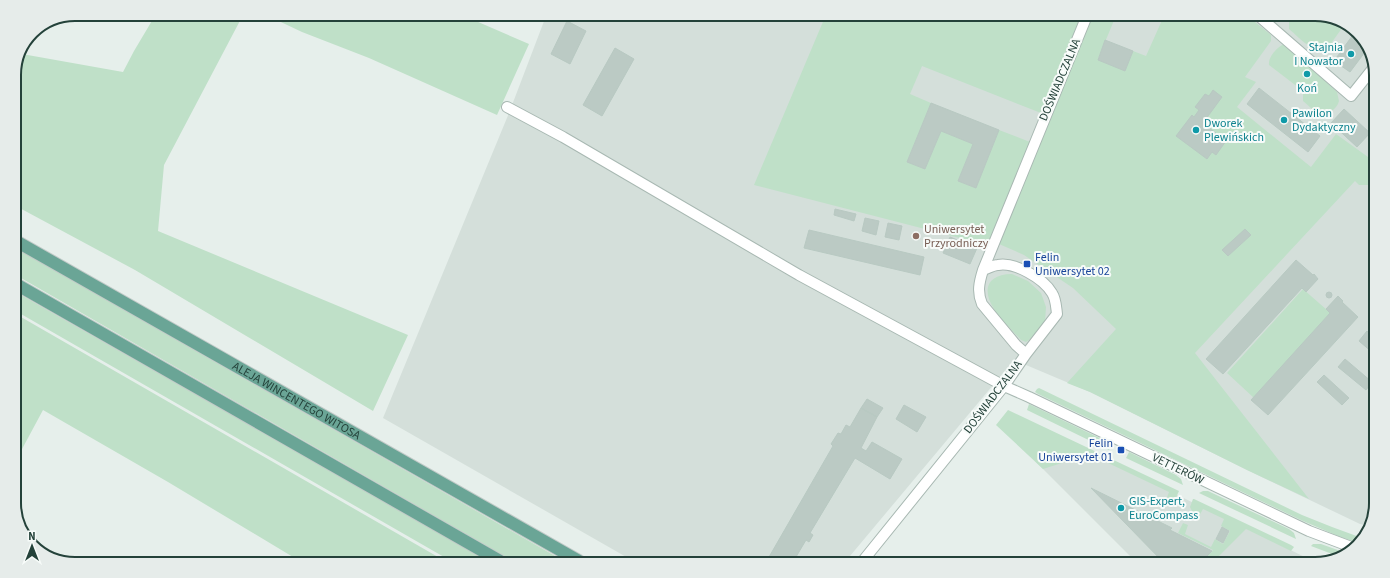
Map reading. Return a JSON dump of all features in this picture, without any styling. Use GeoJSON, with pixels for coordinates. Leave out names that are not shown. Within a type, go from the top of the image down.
{"type":"FeatureCollection","features":[{"type":"Feature","properties":{"kind":"main road","name":"ALEJA WINCENTEGO WITOSA"},"geometry":{"type":"LineString","coordinates":[[21,244],[572,557]]}},
{"type":"Feature","properties":{"kind":"main road"},"geometry":{"type":"LineString","coordinates":[[21,287],[493,557]]}},
{"type":"Feature","properties":{"kind":"street","name":"DOŚWIADCZALNA"},"geometry":{"type":"LineString","coordinates":[[866,557],[1004,386],[1026,354],[1016,345],[982,304],[978,289],[983,270],[1085,21]]}},
{"type":"Feature","properties":{"kind":"street"},"geometry":{"type":"LineString","coordinates":[[1265,21],[1351,96],[1369,73]]}},
{"type":"Feature","properties":{"kind":"street","name":"VETTERÓW"},"geometry":{"type":"LineString","coordinates":[[507,107],[563,137],[799,275],[1004,386],[1029,396],[1309,532],[1348,546]]}},
{"type":"Feature","properties":{"kind":"street"},"geometry":{"type":"LineString","coordinates":[[983,270],[997,265],[1018,267],[1028,272],[1051,291],[1056,302],[1057,314],[1026,354]]}},
{"type":"Feature","properties":{"kind":"shaded area","name":"Uniwersytet Przyrodniczy"},"geometry":{"type":"Polygon","coordinates":[[[544,21],[1315,21],[1336,25],[1356,39],[1366,57],[1369,71],[1369,503],[1365,524],[1360,524],[1247,470],[1090,392],[1014,360],[849,557],[626,557],[383,418],[509,113],[544,21]]]}},
{"type":"Feature","properties":{"kind":"shaded area","name":"GIS-Expert, EuroCompass"},"geometry":{"type":"Polygon","coordinates":[[[1083,449],[1305,557],[1131,557],[1035,461],[1083,449]]]}},
{"type":"Feature","properties":{"kind":"green space"},"geometry":{"type":"Polygon","coordinates":[[[152,21],[240,21],[164,165],[158,231],[408,335],[373,411],[135,270],[21,209],[21,71],[26,55],[123,72],[152,21]]]}},
{"type":"Feature","properties":{"kind":"green space"},"geometry":{"type":"Polygon","coordinates":[[[279,21],[476,21],[529,44],[497,115],[369,58],[302,32],[279,21]]]}},
{"type":"Feature","properties":{"kind":"green space"},"geometry":{"type":"Polygon","coordinates":[[[823,21],[1079,21],[1041,113],[922,66],[910,94],[931,103],[907,162],[925,169],[941,131],[973,144],[958,181],[976,188],[999,130],[1030,142],[987,245],[754,185],[823,21]]]}},
{"type":"Feature","properties":{"kind":"green space"},"geometry":{"type":"Polygon","coordinates":[[[1090,21],[1114,21],[1098,59],[1125,71],[1133,51],[1146,56],[1162,21],[1254,21],[1271,35],[1271,41],[1245,77],[1256,82],[1237,107],[1311,167],[1336,134],[1368,157],[1369,156],[1369,185],[1359,185],[1355,181],[1195,353],[1309,499],[1090,392],[1067,383],[1116,329],[1073,288],[1024,255],[999,244],[1090,21]]]}},
{"type":"Feature","properties":{"kind":"green space"},"geometry":{"type":"Polygon","coordinates":[[[1289,21],[1326,22],[1342,28],[1327,49],[1315,48],[1306,44],[1289,29],[1289,21]]]}},
{"type":"Feature","properties":{"kind":"green space"},"geometry":{"type":"Polygon","coordinates":[[[1282,45],[1285,45],[1337,92],[1339,102],[1329,113],[1321,115],[1314,111],[1303,101],[1303,91],[1269,65],[1271,56],[1282,45]]]}},
{"type":"Feature","properties":{"kind":"green space"},"geometry":{"type":"Polygon","coordinates":[[[21,251],[557,557],[506,557],[21,278],[21,251]]]}},
{"type":"Feature","properties":{"kind":"green space"},"geometry":{"type":"Polygon","coordinates":[[[1012,274],[1028,281],[1041,293],[1046,307],[1045,322],[1026,342],[1021,340],[1000,317],[990,302],[988,295],[989,284],[992,280],[997,277],[1012,274]]]}},
{"type":"Feature","properties":{"kind":"green space"},"geometry":{"type":"Polygon","coordinates":[[[1303,289],[1327,310],[1333,313],[1254,398],[1227,373],[1303,289]]]}},
{"type":"Feature","properties":{"kind":"green space"},"geometry":{"type":"Polygon","coordinates":[[[21,295],[481,557],[444,557],[21,314],[21,295]]]}},
{"type":"Feature","properties":{"kind":"green space"},"geometry":{"type":"Polygon","coordinates":[[[21,317],[438,557],[293,557],[168,482],[43,410],[21,451],[21,317]]]}},
{"type":"Feature","properties":{"kind":"green space"},"geometry":{"type":"Polygon","coordinates":[[[1039,388],[1302,515],[1358,536],[1353,541],[1303,521],[1038,394],[1035,392],[1039,388]]]}},
{"type":"Feature","properties":{"kind":"green space"},"geometry":{"type":"Polygon","coordinates":[[[1029,404],[1112,444],[1109,450],[1027,410],[1029,404]]]}},
{"type":"Feature","properties":{"kind":"green space"},"geometry":{"type":"Polygon","coordinates":[[[1008,410],[1179,491],[1173,504],[1166,500],[1169,492],[1085,452],[1083,457],[1080,458],[1069,455],[1065,462],[1043,469],[996,425],[1008,410]]]}},
{"type":"Feature","properties":{"kind":"green space"},"geometry":{"type":"Polygon","coordinates":[[[1129,452],[1176,475],[1181,479],[1183,485],[1126,458],[1129,452]]]}},
{"type":"Feature","properties":{"kind":"green space"},"geometry":{"type":"Polygon","coordinates":[[[1208,491],[1289,529],[1294,533],[1296,539],[1199,493],[1208,491]]]}},
{"type":"Feature","properties":{"kind":"green space"},"geometry":{"type":"Polygon","coordinates":[[[1194,499],[1294,547],[1291,551],[1246,529],[1218,557],[1206,557],[1213,550],[1178,533],[1183,523],[1188,525],[1185,534],[1211,547],[1215,539],[1223,544],[1230,531],[1221,526],[1224,519],[1203,509],[1199,516],[1194,515],[1190,507],[1194,499]]]}},
{"type":"Feature","properties":{"kind":"green space"},"geometry":{"type":"Polygon","coordinates":[[[1313,544],[1321,544],[1340,551],[1332,554],[1311,546],[1313,544]]]}},
{"type":"Feature","properties":{"kind":"building"},"geometry":{"type":"Polygon","coordinates":[[[567,21],[586,31],[570,64],[551,54],[567,21]]]}},
{"type":"Feature","properties":{"kind":"building","name":"Stajnia I Nowator"},"geometry":{"type":"Polygon","coordinates":[[[1352,36],[1356,39],[1364,53],[1350,72],[1334,61],[1352,36]]]}},
{"type":"Feature","properties":{"kind":"building"},"geometry":{"type":"Polygon","coordinates":[[[1105,40],[1133,51],[1125,71],[1098,60],[1105,40]]]}},
{"type":"Feature","properties":{"kind":"building"},"geometry":{"type":"Polygon","coordinates":[[[615,48],[634,59],[602,116],[583,105],[615,48]]]}},
{"type":"Feature","properties":{"kind":"building","name":"Pawilon Dydaktyczny"},"geometry":{"type":"Polygon","coordinates":[[[1259,88],[1320,136],[1308,152],[1247,104],[1259,88]]]}},
{"type":"Feature","properties":{"kind":"building","name":"Dworek Plewińskich"},"geometry":{"type":"Polygon","coordinates":[[[1213,90],[1222,97],[1203,123],[1226,141],[1216,155],[1212,152],[1207,159],[1176,136],[1192,115],[1194,117],[1199,110],[1195,107],[1205,94],[1209,96],[1213,90]]]}},
{"type":"Feature","properties":{"kind":"building","name":"Uniwersytet Przyrodniczy"},"geometry":{"type":"Polygon","coordinates":[[[931,103],[999,130],[976,188],[958,181],[973,144],[941,131],[925,169],[907,162],[931,103]]]}},
{"type":"Feature","properties":{"kind":"building"},"geometry":{"type":"Polygon","coordinates":[[[1344,109],[1369,132],[1369,134],[1357,147],[1331,123],[1344,109]]]}},
{"type":"Feature","properties":{"kind":"building"},"geometry":{"type":"Polygon","coordinates":[[[835,209],[856,214],[854,221],[834,215],[835,209]]]}},
{"type":"Feature","properties":{"kind":"building"},"geometry":{"type":"Polygon","coordinates":[[[865,218],[879,221],[876,235],[862,231],[865,218]]]}},
{"type":"Feature","properties":{"kind":"building"},"geometry":{"type":"Polygon","coordinates":[[[888,223],[902,226],[899,240],[885,237],[888,223]]]}},
{"type":"Feature","properties":{"kind":"building"},"geometry":{"type":"Polygon","coordinates":[[[1245,229],[1251,235],[1228,256],[1222,250],[1245,229]]]}},
{"type":"Feature","properties":{"kind":"building"},"geometry":{"type":"Polygon","coordinates":[[[809,230],[924,257],[920,275],[804,248],[809,230]]]}},
{"type":"Feature","properties":{"kind":"building"},"geometry":{"type":"Polygon","coordinates":[[[950,237],[977,248],[970,264],[943,253],[950,237]]]}},
{"type":"Feature","properties":{"kind":"building"},"geometry":{"type":"Polygon","coordinates":[[[1296,260],[1318,279],[1306,292],[1302,288],[1223,374],[1206,359],[1296,260]]]}},
{"type":"Feature","properties":{"kind":"building"},"geometry":{"type":"Polygon","coordinates":[[[1329,292],[1332,295],[1329,298],[1326,295],[1329,292]]]}},
{"type":"Feature","properties":{"kind":"building"},"geometry":{"type":"Polygon","coordinates":[[[1338,296],[1343,301],[1342,302],[1358,317],[1268,415],[1251,400],[1330,313],[1326,309],[1338,296]]]}},
{"type":"Feature","properties":{"kind":"building"},"geometry":{"type":"Polygon","coordinates":[[[1367,331],[1369,333],[1369,350],[1359,341],[1367,331]]]}},
{"type":"Feature","properties":{"kind":"building"},"geometry":{"type":"Polygon","coordinates":[[[1345,359],[1369,379],[1369,386],[1366,390],[1338,367],[1345,359]]]}},
{"type":"Feature","properties":{"kind":"building"},"geometry":{"type":"Polygon","coordinates":[[[1324,375],[1349,398],[1342,405],[1317,382],[1324,375]]]}},
{"type":"Feature","properties":{"kind":"building"},"geometry":{"type":"Polygon","coordinates":[[[867,399],[883,408],[877,417],[861,408],[867,399]]]}},
{"type":"Feature","properties":{"kind":"building"},"geometry":{"type":"Polygon","coordinates":[[[904,405],[926,417],[917,432],[896,419],[904,405]]]}},
{"type":"Feature","properties":{"kind":"building"},"geometry":{"type":"Polygon","coordinates":[[[861,408],[877,417],[861,448],[866,451],[872,442],[902,459],[890,479],[855,458],[810,533],[813,535],[809,542],[806,540],[796,557],[769,557],[833,446],[831,444],[838,433],[841,434],[846,425],[850,427],[861,408]]]}},
{"type":"Feature","properties":{"kind":"building","name":"GIS-Expert, EuroCompass"},"geometry":{"type":"Polygon","coordinates":[[[1091,488],[1172,528],[1170,530],[1212,551],[1206,557],[1158,557],[1091,488]]]}},
{"type":"Feature","properties":{"kind":"building"},"geometry":{"type":"Polygon","coordinates":[[[1222,527],[1229,531],[1223,543],[1216,539],[1222,527]]]}},
{"type":"Feature","properties":{"kind":"place","name":"Stajnia I Nowator"},"geometry":{"type":"Point","coordinates":[1351,54]}},
{"type":"Feature","properties":{"kind":"place","name":"Koń"},"geometry":{"type":"Point","coordinates":[1307,74]}},
{"type":"Feature","properties":{"kind":"place","name":"Pawilon Dydaktyczny"},"geometry":{"type":"Point","coordinates":[1284,120]}},
{"type":"Feature","properties":{"kind":"place","name":"Dworek Plewińskich"},"geometry":{"type":"Point","coordinates":[1196,130]}},
{"type":"Feature","properties":{"kind":"place","name":"Uniwersytet Przyrodniczy"},"geometry":{"type":"Point","coordinates":[916,236]}},
{"type":"Feature","properties":{"kind":"place","name":"Felin Uniwersytet 02"},"geometry":{"type":"Point","coordinates":[1027,264]}},
{"type":"Feature","properties":{"kind":"place","name":"Felin Uniwersytet 01"},"geometry":{"type":"Point","coordinates":[1121,450]}},
{"type":"Feature","properties":{"kind":"place","name":"GIS-Expert, EuroCompass"},"geometry":{"type":"Point","coordinates":[1121,508]}}]}
